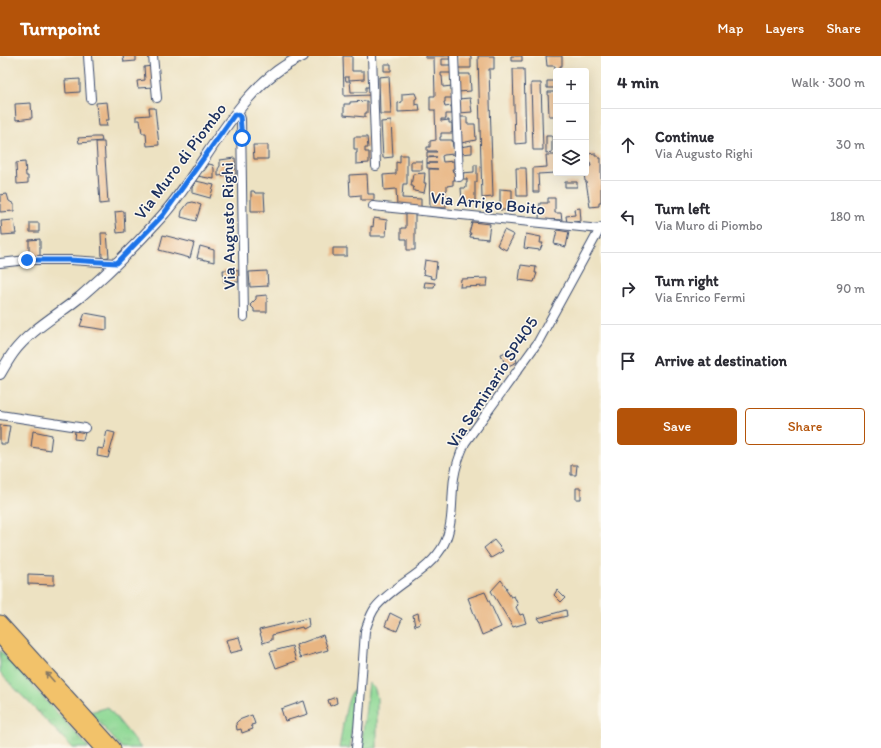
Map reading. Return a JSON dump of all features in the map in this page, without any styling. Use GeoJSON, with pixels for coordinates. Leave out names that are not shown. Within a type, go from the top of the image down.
{"type":"FeatureCollection","features":[{"type":"Feature","properties":{"kind":"highway"},"geometry":{"type":"LineString","coordinates":[[0,622],[114,748]]}},
{"type":"Feature","properties":{"kind":"highway"},"geometry":{"type":"LineString","coordinates":[[0,637],[101,748]]}},
{"type":"Feature","properties":{"kind":"street"},"geometry":{"type":"LineString","coordinates":[[88,56],[91,99]]}},
{"type":"Feature","properties":{"kind":"street"},"geometry":{"type":"LineString","coordinates":[[153,56],[157,98]]}},
{"type":"Feature","properties":{"kind":"street","name":"Via Muro di Piombo"},"geometry":{"type":"LineString","coordinates":[[0,374],[13,353],[28,337],[80,296],[117,263],[163,215],[235,114],[265,80],[303,56]]}},
{"type":"Feature","properties":{"kind":"street"},"geometry":{"type":"LineString","coordinates":[[372,56],[376,166]]}},
{"type":"Feature","properties":{"kind":"street"},"geometry":{"type":"LineString","coordinates":[[454,56],[459,177]]}},
{"type":"Feature","properties":{"kind":"street","name":"Via Augusto Righi"},"geometry":{"type":"LineString","coordinates":[[235,114],[240,116],[241,119],[244,317]]}},
{"type":"Feature","properties":{"kind":"street","name":"Via Arrigo Boito"},"geometry":{"type":"LineString","coordinates":[[373,206],[600,228]]}},
{"type":"Feature","properties":{"kind":"street","name":"Via Seminario SP405"},"geometry":{"type":"LineString","coordinates":[[356,748],[366,631],[371,616],[374,610],[390,593],[429,562],[444,544],[450,523],[454,477],[459,456],[465,443],[538,342],[600,228]]}},
{"type":"Feature","properties":{"kind":"street"},"geometry":{"type":"LineString","coordinates":[[0,263],[27,260],[70,260],[117,263]]}},
{"type":"Feature","properties":{"kind":"street"},"geometry":{"type":"LineString","coordinates":[[0,415],[85,428]]}},
{"type":"Feature","properties":{"kind":"green space"},"geometry":{"type":"Polygon","coordinates":[[[0,650],[89,748],[73,748],[0,673],[0,650]]]}},
{"type":"Feature","properties":{"kind":"green space"},"geometry":{"type":"Polygon","coordinates":[[[369,683],[375,689],[377,698],[377,748],[361,748],[369,683]]]}},
{"type":"Feature","properties":{"kind":"green space"},"geometry":{"type":"Polygon","coordinates":[[[353,691],[355,691],[350,748],[339,748],[346,710],[353,691]]]}},
{"type":"Feature","properties":{"kind":"green space"},"geometry":{"type":"Polygon","coordinates":[[[108,707],[141,748],[122,748],[90,712],[108,707]]]}},
{"type":"Feature","properties":{"kind":"building"},"geometry":{"type":"Polygon","coordinates":[[[123,56],[136,56],[136,61],[124,62],[123,56]]]}},
{"type":"Feature","properties":{"kind":"building"},"geometry":{"type":"Polygon","coordinates":[[[343,56],[352,56],[352,71],[364,71],[364,79],[349,80],[349,77],[345,77],[346,81],[350,81],[351,92],[366,92],[366,87],[371,87],[371,95],[344,96],[343,56]]]}},
{"type":"Feature","properties":{"kind":"building"},"geometry":{"type":"Polygon","coordinates":[[[425,56],[451,56],[451,59],[442,59],[442,65],[451,65],[452,73],[441,73],[443,87],[452,86],[452,98],[445,98],[444,102],[445,107],[451,106],[452,114],[446,114],[446,119],[441,119],[441,121],[449,120],[449,123],[452,123],[452,133],[441,133],[440,137],[440,140],[452,140],[454,147],[454,154],[442,156],[443,162],[454,161],[454,169],[452,169],[455,180],[453,180],[453,185],[447,186],[447,190],[445,191],[446,208],[430,207],[429,169],[438,169],[427,168],[427,158],[437,157],[427,157],[427,152],[437,152],[427,151],[427,147],[430,147],[430,141],[436,140],[435,110],[430,110],[430,96],[435,96],[434,58],[425,58],[425,56]]]}},
{"type":"Feature","properties":{"kind":"building"},"geometry":{"type":"Polygon","coordinates":[[[458,56],[471,56],[471,68],[458,68],[458,56]]]}},
{"type":"Feature","properties":{"kind":"building"},"geometry":{"type":"Polygon","coordinates":[[[478,56],[494,56],[494,69],[489,69],[493,197],[482,198],[478,56]]]}},
{"type":"Feature","properties":{"kind":"building"},"geometry":{"type":"Polygon","coordinates":[[[511,56],[522,56],[522,61],[511,61],[511,56]]]}},
{"type":"Feature","properties":{"kind":"building"},"geometry":{"type":"Polygon","coordinates":[[[546,56],[562,56],[562,66],[560,66],[560,68],[555,68],[555,66],[547,66],[546,56]]]}},
{"type":"Feature","properties":{"kind":"building"},"geometry":{"type":"Polygon","coordinates":[[[384,64],[391,64],[391,71],[384,71],[384,64]]]}},
{"type":"Feature","properties":{"kind":"building"},"geometry":{"type":"Polygon","coordinates":[[[152,66],[154,87],[138,88],[137,81],[145,80],[144,67],[152,66]]]}},
{"type":"Feature","properties":{"kind":"building"},"geometry":{"type":"Polygon","coordinates":[[[513,69],[524,69],[526,143],[515,144],[513,69]]]}},
{"type":"Feature","properties":{"kind":"building"},"geometry":{"type":"Polygon","coordinates":[[[458,74],[470,74],[471,91],[458,92],[458,74]]]}},
{"type":"Feature","properties":{"kind":"building"},"geometry":{"type":"Polygon","coordinates":[[[389,76],[391,114],[380,114],[379,77],[389,76]]]}},
{"type":"Feature","properties":{"kind":"building"},"geometry":{"type":"Polygon","coordinates":[[[80,79],[80,92],[66,93],[65,80],[80,79]]]}},
{"type":"Feature","properties":{"kind":"building"},"geometry":{"type":"Polygon","coordinates":[[[547,81],[553,81],[553,88],[547,88],[547,81]]]}},
{"type":"Feature","properties":{"kind":"building"},"geometry":{"type":"Polygon","coordinates":[[[531,83],[541,83],[543,150],[533,150],[531,83]]]}},
{"type":"Feature","properties":{"kind":"building"},"geometry":{"type":"Polygon","coordinates":[[[548,92],[553,92],[553,116],[549,116],[548,92]]]}},
{"type":"Feature","properties":{"kind":"building"},"geometry":{"type":"Polygon","coordinates":[[[415,93],[417,98],[415,99],[415,105],[419,104],[420,111],[398,112],[398,103],[402,102],[402,94],[415,93]]]}},
{"type":"Feature","properties":{"kind":"building"},"geometry":{"type":"Polygon","coordinates":[[[470,98],[472,112],[459,113],[458,99],[470,98]]]}},
{"type":"Feature","properties":{"kind":"building"},"geometry":{"type":"Polygon","coordinates":[[[367,101],[367,113],[365,113],[365,117],[344,115],[344,104],[350,104],[350,102],[367,101]]]}},
{"type":"Feature","properties":{"kind":"building"},"geometry":{"type":"Polygon","coordinates":[[[107,102],[109,120],[106,120],[107,126],[98,126],[96,103],[107,102]]]}},
{"type":"Feature","properties":{"kind":"building"},"geometry":{"type":"Polygon","coordinates":[[[31,103],[32,118],[16,120],[15,104],[31,103]]]}},
{"type":"Feature","properties":{"kind":"building"},"geometry":{"type":"Polygon","coordinates":[[[149,108],[155,108],[159,145],[147,146],[146,133],[142,133],[140,120],[136,120],[136,116],[150,115],[149,108]]]}},
{"type":"Feature","properties":{"kind":"building"},"geometry":{"type":"Polygon","coordinates":[[[459,117],[467,117],[467,124],[475,124],[476,140],[461,143],[459,117]]]}},
{"type":"Feature","properties":{"kind":"building"},"geometry":{"type":"Polygon","coordinates":[[[391,121],[393,157],[383,158],[381,122],[391,121]]]}},
{"type":"Feature","properties":{"kind":"building"},"geometry":{"type":"Polygon","coordinates":[[[546,136],[552,136],[552,152],[546,153],[546,136]]]}},
{"type":"Feature","properties":{"kind":"building"},"geometry":{"type":"Polygon","coordinates":[[[101,137],[102,141],[79,143],[78,138],[101,137]]]}},
{"type":"Feature","properties":{"kind":"building"},"geometry":{"type":"Polygon","coordinates":[[[354,137],[367,137],[368,148],[365,148],[365,152],[369,152],[369,163],[356,164],[357,149],[354,149],[354,137]]]}},
{"type":"Feature","properties":{"kind":"building"},"geometry":{"type":"Polygon","coordinates":[[[96,142],[104,142],[108,203],[100,204],[96,142]]]}},
{"type":"Feature","properties":{"kind":"building"},"geometry":{"type":"Polygon","coordinates":[[[253,145],[268,145],[268,159],[254,159],[253,145]]]}},
{"type":"Feature","properties":{"kind":"building"},"geometry":{"type":"Polygon","coordinates":[[[472,145],[472,153],[460,154],[460,147],[472,145]]]}},
{"type":"Feature","properties":{"kind":"building"},"geometry":{"type":"Polygon","coordinates":[[[595,153],[595,156],[601,158],[601,202],[599,202],[599,206],[590,207],[584,176],[589,176],[589,166],[591,166],[589,163],[589,154],[595,153]]]}},
{"type":"Feature","properties":{"kind":"building"},"geometry":{"type":"Polygon","coordinates":[[[400,155],[407,155],[407,184],[403,184],[402,198],[421,199],[421,208],[397,205],[396,189],[384,190],[383,175],[396,174],[396,162],[400,163],[400,155]]]}},
{"type":"Feature","properties":{"kind":"building"},"geometry":{"type":"Polygon","coordinates":[[[546,155],[553,155],[553,173],[538,174],[539,192],[533,192],[533,168],[547,167],[546,155]]]}},
{"type":"Feature","properties":{"kind":"building"},"geometry":{"type":"Polygon","coordinates":[[[235,158],[236,174],[218,176],[220,160],[235,158]]]}},
{"type":"Feature","properties":{"kind":"building"},"geometry":{"type":"Polygon","coordinates":[[[411,161],[422,161],[422,170],[411,170],[411,161]]]}},
{"type":"Feature","properties":{"kind":"building"},"geometry":{"type":"Polygon","coordinates":[[[25,162],[28,183],[17,184],[16,163],[25,162]]]}},
{"type":"Feature","properties":{"kind":"building"},"geometry":{"type":"Polygon","coordinates":[[[209,164],[213,165],[214,179],[197,176],[201,171],[204,171],[209,164]]]}},
{"type":"Feature","properties":{"kind":"building"},"geometry":{"type":"Polygon","coordinates":[[[474,165],[477,165],[475,201],[462,201],[461,188],[466,188],[467,179],[462,179],[462,173],[474,172],[474,165]]]}},
{"type":"Feature","properties":{"kind":"building"},"geometry":{"type":"Polygon","coordinates":[[[516,168],[526,168],[527,196],[517,196],[516,168]]]}},
{"type":"Feature","properties":{"kind":"building"},"geometry":{"type":"Polygon","coordinates":[[[425,173],[424,183],[426,183],[424,193],[414,191],[413,186],[411,186],[413,174],[425,173]]]}},
{"type":"Feature","properties":{"kind":"building"},"geometry":{"type":"Polygon","coordinates":[[[367,174],[368,194],[374,194],[374,200],[361,200],[361,195],[350,196],[349,175],[367,174]]]}},
{"type":"Feature","properties":{"kind":"building"},"geometry":{"type":"Polygon","coordinates":[[[196,181],[214,185],[210,198],[192,193],[192,188],[196,181]]]}},
{"type":"Feature","properties":{"kind":"building"},"geometry":{"type":"Polygon","coordinates":[[[565,182],[577,182],[577,187],[565,187],[565,182]]]}},
{"type":"Feature","properties":{"kind":"building"},"geometry":{"type":"Polygon","coordinates":[[[500,189],[512,190],[512,201],[507,201],[507,210],[500,210],[500,189]]]}},
{"type":"Feature","properties":{"kind":"building"},"geometry":{"type":"Polygon","coordinates":[[[251,191],[254,191],[255,193],[264,193],[265,211],[251,211],[251,191]]]}},
{"type":"Feature","properties":{"kind":"building"},"geometry":{"type":"Polygon","coordinates":[[[7,194],[9,201],[14,204],[14,211],[0,212],[0,195],[7,194]]]}},
{"type":"Feature","properties":{"kind":"building"},"geometry":{"type":"Polygon","coordinates":[[[548,198],[555,198],[555,213],[561,213],[562,220],[539,219],[540,203],[548,203],[548,198]]]}},
{"type":"Feature","properties":{"kind":"building"},"geometry":{"type":"Polygon","coordinates":[[[193,202],[201,205],[196,221],[181,217],[182,211],[188,203],[193,202]]]}},
{"type":"Feature","properties":{"kind":"building"},"geometry":{"type":"Polygon","coordinates":[[[580,208],[581,221],[567,223],[566,216],[575,215],[574,209],[580,208]]]}},
{"type":"Feature","properties":{"kind":"building"},"geometry":{"type":"Polygon","coordinates":[[[124,211],[125,232],[117,233],[115,212],[124,211]]]}},
{"type":"Feature","properties":{"kind":"building"},"geometry":{"type":"Polygon","coordinates":[[[406,214],[415,214],[415,250],[407,250],[407,239],[401,239],[401,228],[406,228],[406,214]]]}},
{"type":"Feature","properties":{"kind":"building"},"geometry":{"type":"Polygon","coordinates":[[[374,218],[387,220],[386,236],[371,236],[371,226],[373,227],[374,218]]]}},
{"type":"Feature","properties":{"kind":"building"},"geometry":{"type":"Polygon","coordinates":[[[14,220],[16,234],[2,235],[1,221],[14,220]]]}},
{"type":"Feature","properties":{"kind":"building"},"geometry":{"type":"Polygon","coordinates":[[[472,222],[490,224],[488,239],[470,237],[471,233],[469,233],[472,222]]]}},
{"type":"Feature","properties":{"kind":"building"},"geometry":{"type":"Polygon","coordinates":[[[30,223],[39,223],[39,232],[30,232],[30,223]]]}},
{"type":"Feature","properties":{"kind":"building"},"geometry":{"type":"Polygon","coordinates":[[[504,230],[514,235],[506,250],[497,245],[504,230]]]}},
{"type":"Feature","properties":{"kind":"building"},"geometry":{"type":"Polygon","coordinates":[[[557,230],[569,232],[566,247],[554,244],[557,230]]]}},
{"type":"Feature","properties":{"kind":"building"},"geometry":{"type":"Polygon","coordinates":[[[101,233],[107,233],[109,257],[102,258],[101,233]]]}},
{"type":"Feature","properties":{"kind":"building"},"geometry":{"type":"Polygon","coordinates":[[[526,234],[541,237],[540,243],[543,243],[540,250],[524,248],[526,234]]]}},
{"type":"Feature","properties":{"kind":"building"},"geometry":{"type":"Polygon","coordinates":[[[163,235],[194,243],[190,258],[159,250],[163,235]]]}},
{"type":"Feature","properties":{"kind":"building"},"geometry":{"type":"Polygon","coordinates":[[[40,239],[40,257],[29,256],[29,240],[40,239]]]}},
{"type":"Feature","properties":{"kind":"building"},"geometry":{"type":"Polygon","coordinates":[[[200,246],[214,250],[214,262],[197,258],[200,246]]]}},
{"type":"Feature","properties":{"kind":"building"},"geometry":{"type":"Polygon","coordinates":[[[333,248],[347,248],[347,256],[333,256],[333,248]]]}},
{"type":"Feature","properties":{"kind":"building"},"geometry":{"type":"Polygon","coordinates":[[[425,260],[437,262],[435,279],[430,278],[431,276],[423,274],[425,260]]]}},
{"type":"Feature","properties":{"kind":"building"},"geometry":{"type":"Polygon","coordinates":[[[521,265],[536,267],[535,273],[537,273],[534,282],[519,280],[521,265]]]}},
{"type":"Feature","properties":{"kind":"building"},"geometry":{"type":"Polygon","coordinates":[[[223,270],[238,270],[239,282],[224,282],[223,270]]]}},
{"type":"Feature","properties":{"kind":"building"},"geometry":{"type":"Polygon","coordinates":[[[267,271],[268,286],[250,287],[249,272],[267,271]]]}},
{"type":"Feature","properties":{"kind":"building"},"geometry":{"type":"Polygon","coordinates":[[[488,278],[487,286],[460,287],[461,279],[488,278]]]}},
{"type":"Feature","properties":{"kind":"building"},"geometry":{"type":"Polygon","coordinates":[[[425,282],[435,283],[434,287],[424,287],[425,282]]]}},
{"type":"Feature","properties":{"kind":"building"},"geometry":{"type":"Polygon","coordinates":[[[267,295],[267,312],[254,312],[254,309],[250,305],[256,299],[256,296],[267,295]]]}},
{"type":"Feature","properties":{"kind":"building"},"geometry":{"type":"Polygon","coordinates":[[[85,313],[107,317],[107,330],[80,326],[85,313]]]}},
{"type":"Feature","properties":{"kind":"building"},"geometry":{"type":"Polygon","coordinates":[[[513,349],[517,362],[506,367],[501,354],[513,349]]]}},
{"type":"Feature","properties":{"kind":"building"},"geometry":{"type":"Polygon","coordinates":[[[0,425],[10,426],[7,444],[0,444],[0,425]]]}},
{"type":"Feature","properties":{"kind":"building"},"geometry":{"type":"Polygon","coordinates":[[[33,431],[52,435],[50,450],[31,447],[33,431]]]}},
{"type":"Feature","properties":{"kind":"building"},"geometry":{"type":"Polygon","coordinates":[[[75,431],[85,432],[83,440],[74,439],[75,431]]]}},
{"type":"Feature","properties":{"kind":"building"},"geometry":{"type":"Polygon","coordinates":[[[107,431],[115,433],[108,458],[97,456],[98,448],[103,449],[107,431]]]}},
{"type":"Feature","properties":{"kind":"building"},"geometry":{"type":"Polygon","coordinates":[[[571,465],[577,465],[576,475],[571,475],[571,465]]]}},
{"type":"Feature","properties":{"kind":"building"},"geometry":{"type":"Polygon","coordinates":[[[576,488],[581,488],[581,499],[576,499],[576,488]]]}},
{"type":"Feature","properties":{"kind":"building"},"geometry":{"type":"Polygon","coordinates":[[[494,540],[503,551],[491,558],[484,548],[494,540]]]}},
{"type":"Feature","properties":{"kind":"building"},"geometry":{"type":"Polygon","coordinates":[[[28,574],[54,575],[54,585],[28,584],[28,574]]]}},
{"type":"Feature","properties":{"kind":"building"},"geometry":{"type":"Polygon","coordinates":[[[501,580],[511,597],[514,596],[518,605],[516,607],[520,615],[523,614],[526,623],[513,627],[491,591],[501,580]]]}},
{"type":"Feature","properties":{"kind":"building"},"geometry":{"type":"Polygon","coordinates":[[[557,590],[565,598],[561,602],[554,595],[557,590]]]}},
{"type":"Feature","properties":{"kind":"building"},"geometry":{"type":"Polygon","coordinates":[[[485,592],[501,627],[482,635],[468,598],[485,592]]]}},
{"type":"Feature","properties":{"kind":"building"},"geometry":{"type":"Polygon","coordinates":[[[566,610],[567,616],[541,622],[538,618],[566,610]]]}},
{"type":"Feature","properties":{"kind":"building"},"geometry":{"type":"Polygon","coordinates":[[[390,613],[402,619],[397,631],[385,626],[390,613]]]}},
{"type":"Feature","properties":{"kind":"building"},"geometry":{"type":"Polygon","coordinates":[[[418,613],[420,624],[415,626],[413,615],[418,613]]]}},
{"type":"Feature","properties":{"kind":"building"},"geometry":{"type":"Polygon","coordinates":[[[308,618],[309,626],[303,629],[302,627],[272,635],[272,640],[263,643],[259,630],[308,618]]]}},
{"type":"Feature","properties":{"kind":"building"},"geometry":{"type":"Polygon","coordinates":[[[323,635],[328,650],[300,658],[296,645],[323,635]]]}},
{"type":"Feature","properties":{"kind":"building"},"geometry":{"type":"Polygon","coordinates":[[[239,637],[243,650],[230,653],[226,640],[239,637]]]}},
{"type":"Feature","properties":{"kind":"building"},"geometry":{"type":"Polygon","coordinates":[[[292,646],[296,661],[276,668],[270,652],[292,646]]]}},
{"type":"Feature","properties":{"kind":"building"},"geometry":{"type":"Polygon","coordinates":[[[336,697],[337,703],[330,706],[328,700],[336,697]]]}},
{"type":"Feature","properties":{"kind":"building"},"geometry":{"type":"Polygon","coordinates":[[[304,701],[308,714],[285,721],[281,709],[304,701]]]}},
{"type":"Feature","properties":{"kind":"building"},"geometry":{"type":"Polygon","coordinates":[[[252,715],[255,724],[251,725],[253,729],[242,733],[241,729],[237,730],[236,723],[239,720],[252,715]]]}},
{"type":"Feature","properties":{"kind":"route"},"geometry":{"type":"LineString","coordinates":[[27,260],[70,260],[117,263],[163,215],[188,182],[235,114],[240,116],[241,119],[242,138]]}}]}
